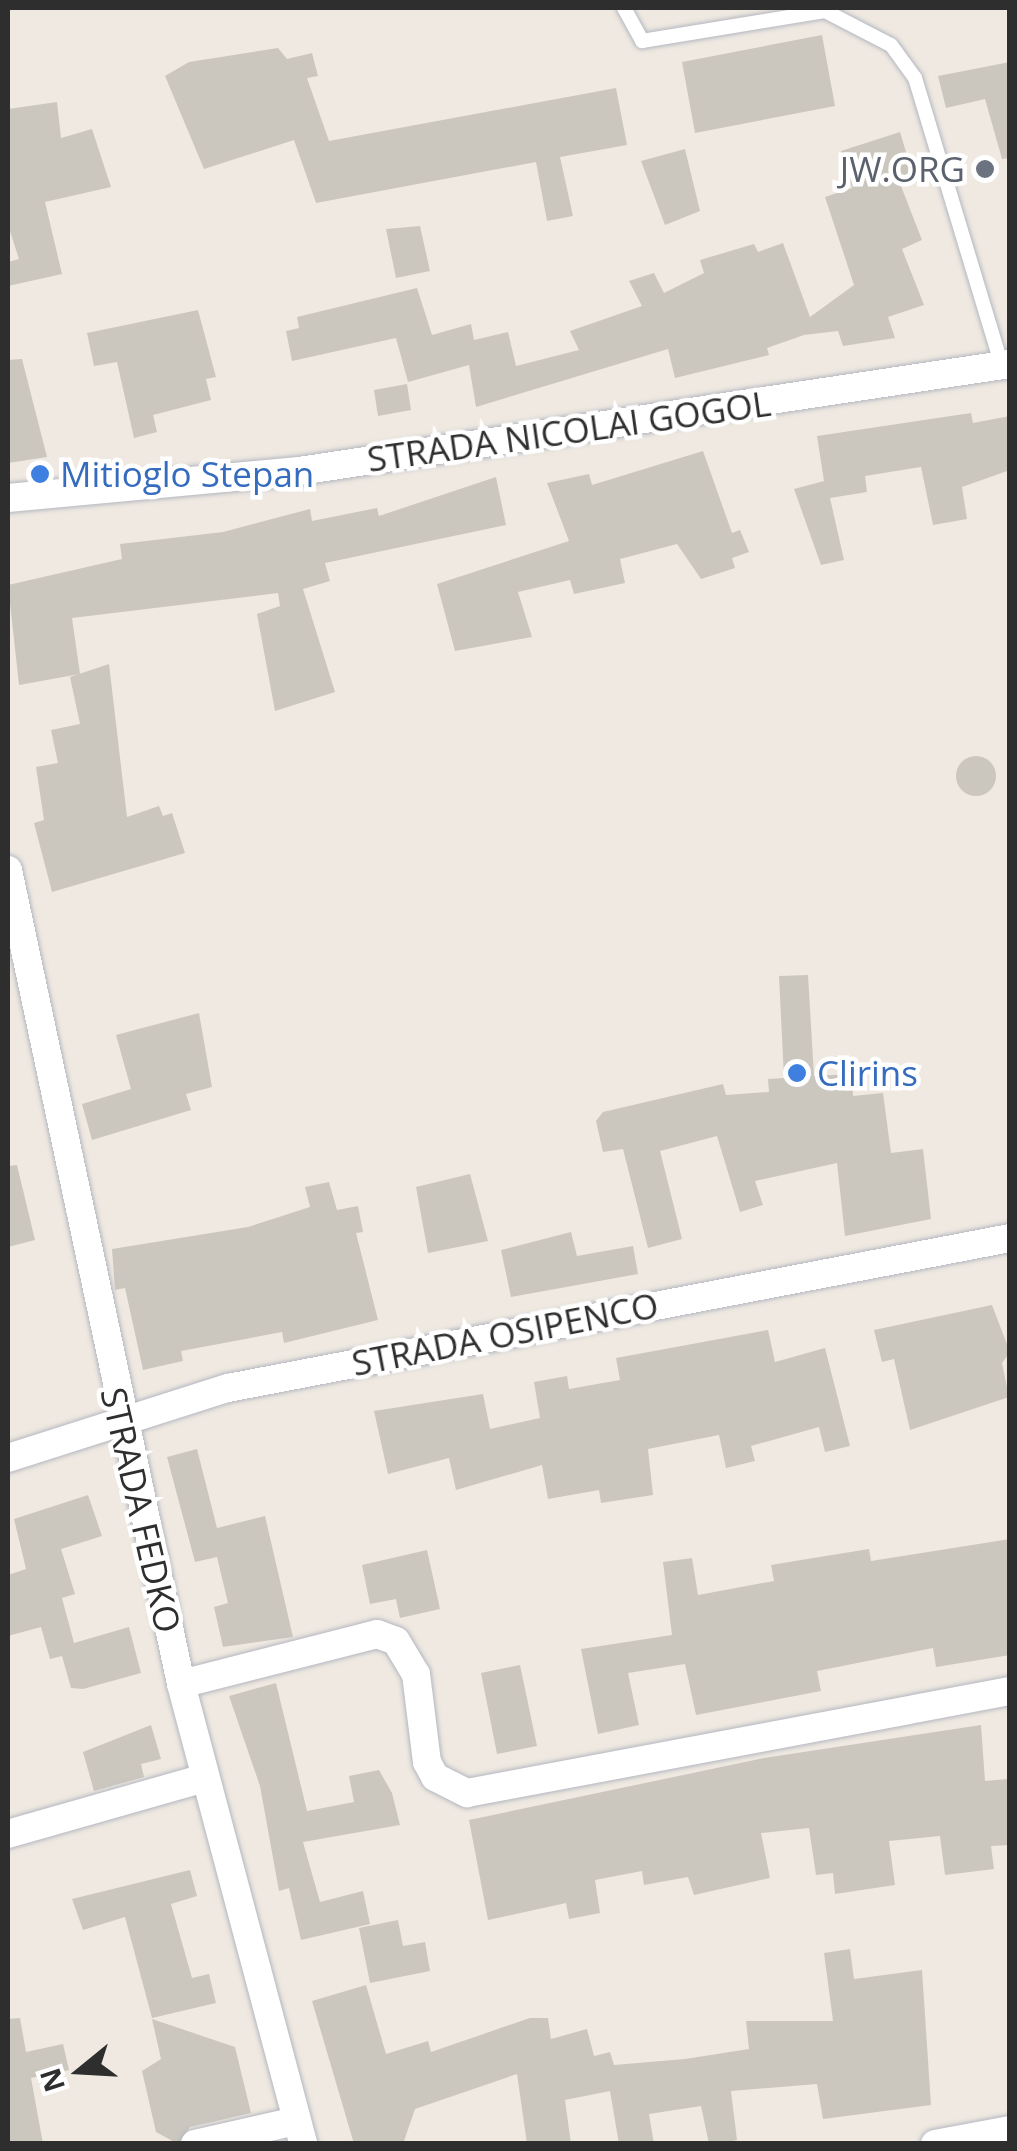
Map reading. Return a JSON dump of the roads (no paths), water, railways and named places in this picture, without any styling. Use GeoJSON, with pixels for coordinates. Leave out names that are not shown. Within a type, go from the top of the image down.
{"type":"FeatureCollection","features":[{"type":"Feature","properties":{"kind":"street","name":"STRADA NICOLAI GOGOL"},"geometry":{"type":"LineString","coordinates":[[8,498],[299,471],[1006,365]]}},
{"type":"Feature","properties":{"kind":"street","name":"STRADA FEDKO"},"geometry":{"type":"LineString","coordinates":[[8,870],[120,1420],[181,1684],[300,2132]]}},
{"type":"Feature","properties":{"kind":"street","name":"STRADA OSIPENCO"},"geometry":{"type":"LineString","coordinates":[[8,1458],[120,1420],[246,1384],[1010,1238]]}},
{"type":"Feature","properties":{"kind":"street"},"geometry":{"type":"LineString","coordinates":[[181,1684],[377,1634],[396,1641],[416,1674],[427,1762],[435,1778],[467,1793],[1010,1691]]}},
{"type":"Feature","properties":{"kind":"street"},"geometry":{"type":"LineString","coordinates":[[8,1834],[204,1778]]}},
{"type":"Feature","properties":{"kind":"street"},"geometry":{"type":"LineString","coordinates":[[936,2144],[1010,2130]]}},
{"type":"Feature","properties":{"kind":"street"},"geometry":{"type":"LineString","coordinates":[[194,2144],[300,2132]]}},
{"type":"Feature","properties":{"kind":"lane"},"geometry":{"type":"LineString","coordinates":[[624,8],[642,41],[825,12],[891,45],[914,78],[1006,365]]}},
{"type":"Feature","properties":{"kind":"place","name":"JW.ORG"},"geometry":{"type":"Point","coordinates":[985,169]}},
{"type":"Feature","properties":{"kind":"place","name":"Mitioglo Stepan"},"geometry":{"type":"Point","coordinates":[40,474]}},
{"type":"Feature","properties":{"kind":"place","name":"Clirins"},"geometry":{"type":"Point","coordinates":[797,1073]}}]}
